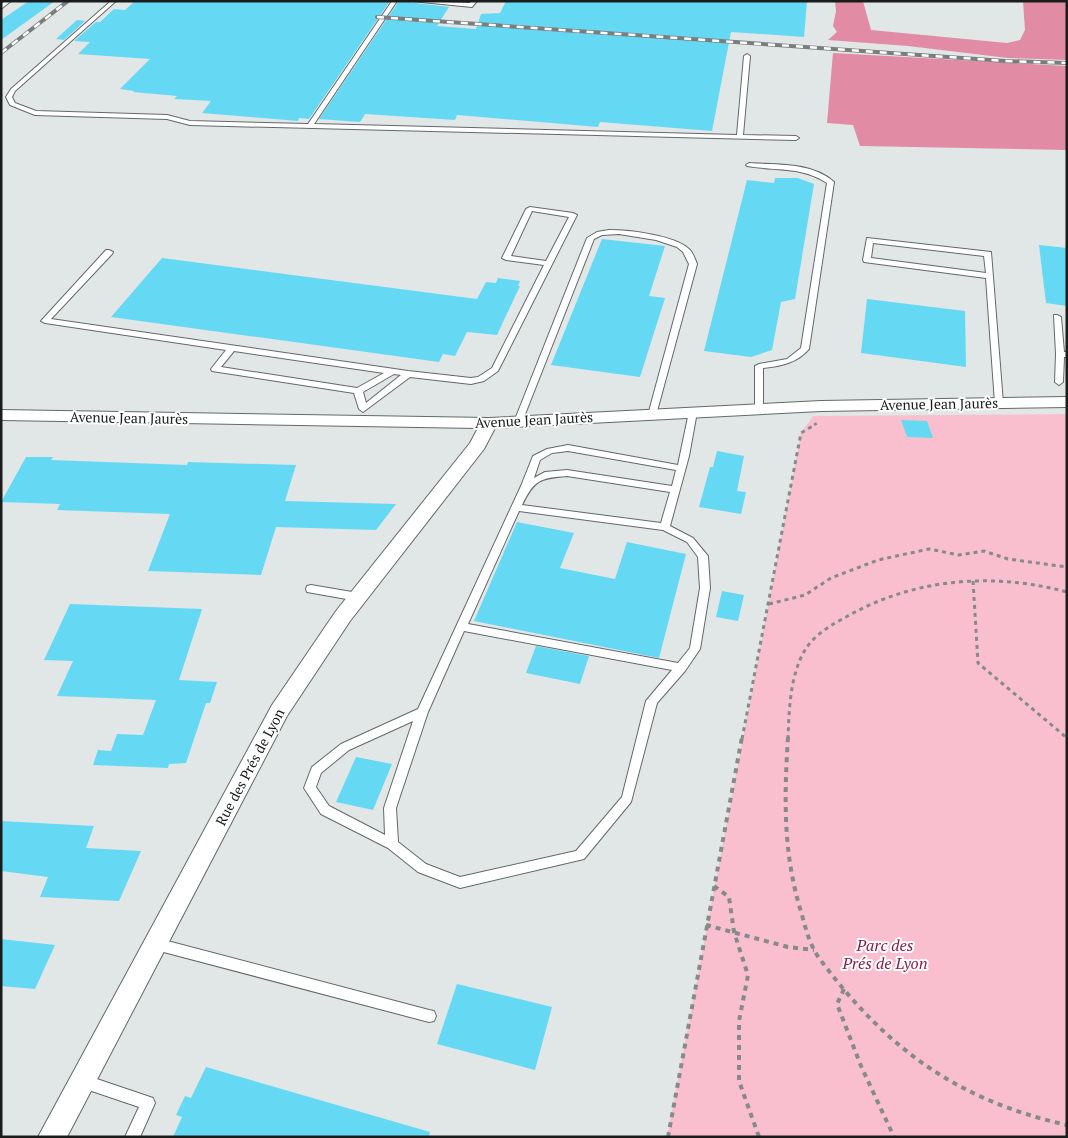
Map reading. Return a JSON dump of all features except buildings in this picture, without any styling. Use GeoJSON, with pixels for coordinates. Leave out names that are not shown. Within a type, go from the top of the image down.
{"type":"FeatureCollection","features":[{"type":"Feature","properties":{"kind":"street","name":"Avenue Jean Jaurès"},"geometry":{"type":"LineString","coordinates":[[1,415],[362,415],[489,423],[821,406],[1067,402]]}},
{"type":"Feature","properties":{"kind":"street","name":"Rue des Prés de Lyon"},"geometry":{"type":"LineString","coordinates":[[52,1137],[279,711],[358,596],[478,446],[489,423]]}},
{"type":"Feature","properties":{"kind":"lane"},"geometry":{"type":"LineString","coordinates":[[1,7],[9,1]]}},
{"type":"Feature","properties":{"kind":"lane"},"geometry":{"type":"LineString","coordinates":[[114,1],[13,90],[8,97],[12,104],[35,113],[167,117],[190,123],[796,138]]}},
{"type":"Feature","properties":{"kind":"lane"},"geometry":{"type":"LineString","coordinates":[[310,126],[395,1]]}},
{"type":"Feature","properties":{"kind":"lane"},"geometry":{"type":"LineString","coordinates":[[414,1],[472,5],[474,1]]}},
{"type":"Feature","properties":{"kind":"lane"},"geometry":{"type":"LineString","coordinates":[[740,136],[747,56]]}},
{"type":"Feature","properties":{"kind":"lane"},"geometry":{"type":"LineString","coordinates":[[749,165],[799,168],[815,172],[831,182],[805,349],[797,358],[785,363],[759,366],[759,409]]}},
{"type":"Feature","properties":{"kind":"lane"},"geometry":{"type":"LineString","coordinates":[[109,252],[45,321],[392,372],[472,381],[481,378],[495,369],[573,215],[530,209],[506,258],[548,263]]}},
{"type":"Feature","properties":{"kind":"lane"},"geometry":{"type":"LineString","coordinates":[[518,422],[591,238],[601,233],[611,232],[655,236],[676,243],[687,250],[693,264],[652,415]]}},
{"type":"Feature","properties":{"kind":"lane"},"geometry":{"type":"LineString","coordinates":[[990,276],[867,260],[870,240],[988,254],[990,276],[999,403]]}},
{"type":"Feature","properties":{"kind":"lane"},"geometry":{"type":"LineString","coordinates":[[1057,317],[1064,354],[1059,382]]}},
{"type":"Feature","properties":{"kind":"lane"},"geometry":{"type":"LineString","coordinates":[[232,348],[215,369],[358,391],[392,372]]}},
{"type":"Feature","properties":{"kind":"lane"},"geometry":{"type":"LineString","coordinates":[[362,415],[408,374]]}},
{"type":"Feature","properties":{"kind":"lane"},"geometry":{"type":"LineString","coordinates":[[358,391],[362,415]]}},
{"type":"Feature","properties":{"kind":"lane"},"geometry":{"type":"LineString","coordinates":[[665,528],[693,412]]}},
{"type":"Feature","properties":{"kind":"lane"},"geometry":{"type":"LineString","coordinates":[[392,844],[390,808],[422,712],[526,486],[536,458],[550,451],[568,448],[681,468]]}},
{"type":"Feature","properties":{"kind":"lane"},"geometry":{"type":"LineString","coordinates":[[526,486],[545,476],[567,473],[675,490]]}},
{"type":"Feature","properties":{"kind":"lane"},"geometry":{"type":"LineString","coordinates":[[422,712],[345,747],[316,770],[310,788],[325,810],[392,844],[422,868],[460,883],[580,855],[628,799],[652,701],[681,668],[695,648],[705,588],[703,556],[690,540],[665,528],[516,507]]}},
{"type":"Feature","properties":{"kind":"lane"},"geometry":{"type":"LineString","coordinates":[[311,589],[358,596]]}},
{"type":"Feature","properties":{"kind":"lane"},"geometry":{"type":"LineString","coordinates":[[461,627],[681,668]]}},
{"type":"Feature","properties":{"kind":"lane"},"geometry":{"type":"LineString","coordinates":[[156,944],[429,1016]]}},
{"type":"Feature","properties":{"kind":"lane"},"geometry":{"type":"LineString","coordinates":[[82,1081],[148,1103],[132,1137]]}},
{"type":"Feature","properties":{"kind":"path"},"geometry":{"type":"LineString","coordinates":[[668,1137],[706,924],[801,433],[819,422]]}},
{"type":"Feature","properties":{"kind":"path"},"geometry":{"type":"LineString","coordinates":[[769,604],[805,595],[831,578],[878,560],[929,549],[959,555],[984,551],[1008,559],[1067,567]]}},
{"type":"Feature","properties":{"kind":"path"},"geometry":{"type":"LineString","coordinates":[[973,581],[978,663],[1067,738]]}},
{"type":"Feature","properties":{"kind":"path"},"geometry":{"type":"LineString","coordinates":[[1067,592],[1027,583],[973,581],[912,588],[848,614],[818,634],[803,653],[794,685],[784,794],[787,854],[814,950],[844,989],[905,1051],[941,1078],[985,1101],[1041,1120],[1067,1125]]}},
{"type":"Feature","properties":{"kind":"path"},"geometry":{"type":"LineString","coordinates":[[714,886],[729,897],[734,932],[748,975],[739,1021],[739,1081],[759,1137]]}},
{"type":"Feature","properties":{"kind":"path"},"geometry":{"type":"LineString","coordinates":[[706,924],[788,947],[814,950]]}},
{"type":"Feature","properties":{"kind":"path"},"geometry":{"type":"LineString","coordinates":[[844,989],[837,1004],[861,1066],[894,1137]]}},
{"type":"Feature","properties":{"kind":"green space","name":"Parc des Prés de Lyon"},"geometry":{"type":"Polygon","coordinates":[[[1067,414],[1067,1137],[667,1137],[801,433],[813,416],[1067,414]]]}},
{"type":"Feature","properties":{"kind":"shaded area"},"geometry":{"type":"Polygon","coordinates":[[[835,1],[863,1],[871,30],[1007,43],[1020,40],[1025,30],[1023,1],[1067,1],[1067,60],[1008,58],[908,46],[828,40],[837,32],[833,26],[836,11],[835,1]]]}},
{"type":"Feature","properties":{"kind":"shaded area"},"geometry":{"type":"Polygon","coordinates":[[[833,53],[1067,66],[1067,150],[860,146],[853,125],[827,123],[833,53]]]}},
{"type":"Feature","properties":{"kind":"railway"},"geometry":{"type":"LineString","coordinates":[[1,53],[68,1]]}},
{"type":"Feature","properties":{"kind":"railway"},"geometry":{"type":"LineString","coordinates":[[377,17],[1005,61],[1067,63]]}}]}
